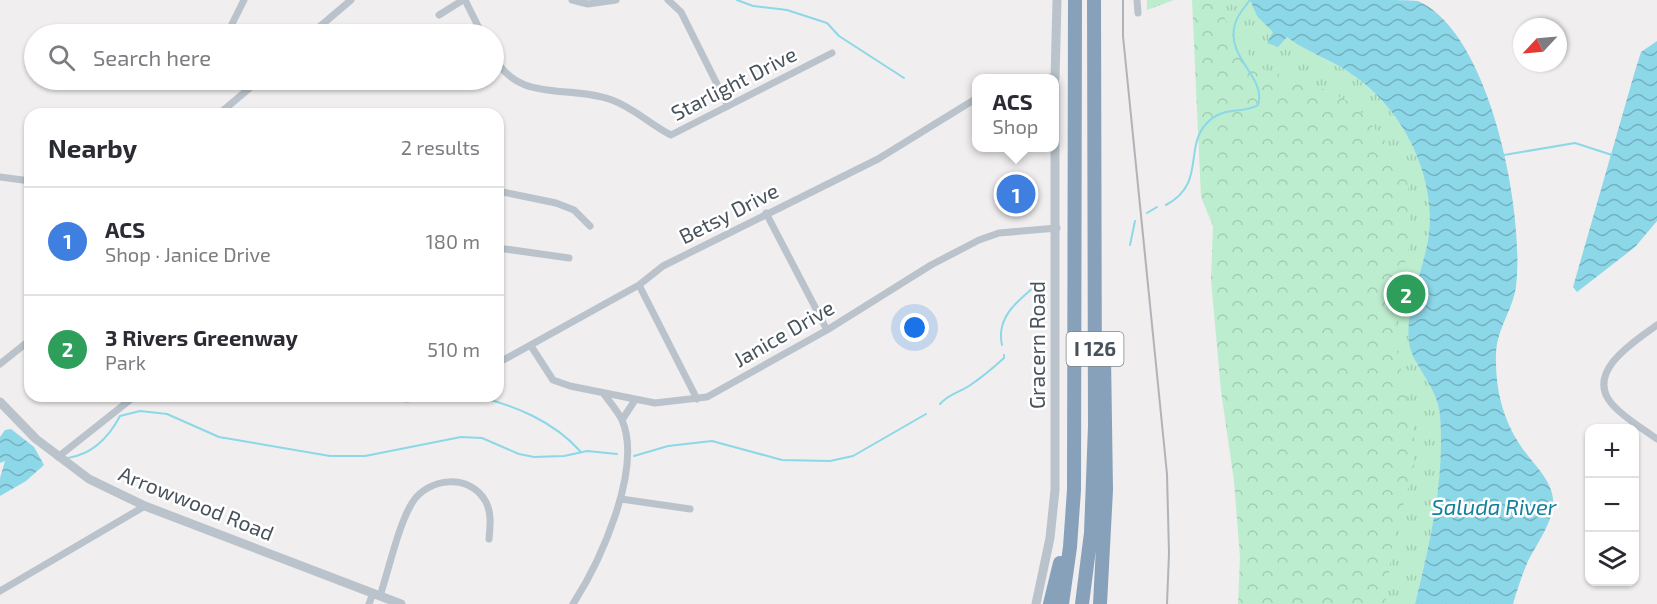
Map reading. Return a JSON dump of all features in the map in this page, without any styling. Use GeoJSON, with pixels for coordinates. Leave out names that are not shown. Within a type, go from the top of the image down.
{"type":"FeatureCollection","features":[{"type":"Feature","properties":{"kind":"highway","name":"I 126"},"geometry":{"type":"LineString","coordinates":[[1062,604],[1070,547],[1074,490],[1075,0]]}},
{"type":"Feature","properties":{"kind":"highway","name":"I 126"},"geometry":{"type":"LineString","coordinates":[[1082,604],[1091,533],[1095,426],[1094,0]]}},
{"type":"Feature","properties":{"kind":"highway"},"geometry":{"type":"LineString","coordinates":[[1094,93],[1101,224],[1107,604]]}},
{"type":"Feature","properties":{"kind":"highway"},"geometry":{"type":"LineString","coordinates":[[1050,604],[1074,490]]}},
{"type":"Feature","properties":{"kind":"highway"},"geometry":{"type":"LineString","coordinates":[[1100,604],[1106,490]]}},
{"type":"Feature","properties":{"kind":"street"},"geometry":{"type":"LineString","coordinates":[[232,24],[244,0]]}},
{"type":"Feature","properties":{"kind":"street"},"geometry":{"type":"LineString","coordinates":[[323,24],[351,0]]}},
{"type":"Feature","properties":{"kind":"street"},"geometry":{"type":"LineString","coordinates":[[439,15],[464,0],[477,24]]}},
{"type":"Feature","properties":{"kind":"street"},"geometry":{"type":"LineString","coordinates":[[572,0],[588,4],[616,0]]}},
{"type":"Feature","properties":{"kind":"street"},"geometry":{"type":"LineString","coordinates":[[668,0],[681,12],[728,106]]}},
{"type":"Feature","properties":{"kind":"street","name":"Gracern Road"},"geometry":{"type":"LineString","coordinates":[[1055,74],[1057,0]]}},
{"type":"Feature","properties":{"kind":"street"},"geometry":{"type":"LineString","coordinates":[[1137,0],[1138,13]]}},
{"type":"Feature","properties":{"kind":"street","name":"Starlight Drive"},"geometry":{"type":"LineString","coordinates":[[504,72],[530,89],[595,94],[627,107],[671,135],[832,53]]}},
{"type":"Feature","properties":{"kind":"street"},"geometry":{"type":"LineString","coordinates":[[225,108],[242,90]]}},
{"type":"Feature","properties":{"kind":"street","name":"Betsy Drive"},"geometry":{"type":"LineString","coordinates":[[504,360],[584,313],[639,285],[663,266],[878,159],[972,101]]}},
{"type":"Feature","properties":{"kind":"street","name":"Gracern Road"},"geometry":{"type":"LineString","coordinates":[[1036,604],[1050,538],[1055,490],[1056,152]]}},
{"type":"Feature","properties":{"kind":"street"},"geometry":{"type":"LineString","coordinates":[[0,177],[24,180]]}},
{"type":"Feature","properties":{"kind":"street"},"geometry":{"type":"LineString","coordinates":[[504,192],[556,202],[574,210],[590,226]]}},
{"type":"Feature","properties":{"kind":"street"},"geometry":{"type":"LineString","coordinates":[[766,213],[827,330]]}},
{"type":"Feature","properties":{"kind":"street","name":"Janice Drive"},"geometry":{"type":"LineString","coordinates":[[531,346],[553,380],[570,386],[655,403],[707,397],[827,330],[931,265],[979,240],[999,234],[1057,228]]}},
{"type":"Feature","properties":{"kind":"street"},"geometry":{"type":"LineString","coordinates":[[504,249],[568,258]]}},
{"type":"Feature","properties":{"kind":"street"},"geometry":{"type":"LineString","coordinates":[[639,285],[697,399]]}},
{"type":"Feature","properties":{"kind":"street"},"geometry":{"type":"LineString","coordinates":[[1657,325],[1614,359],[1605,382],[1610,402],[1657,439]]}},
{"type":"Feature","properties":{"kind":"street"},"geometry":{"type":"LineString","coordinates":[[0,364],[24,345]]}},
{"type":"Feature","properties":{"kind":"street"},"geometry":{"type":"LineString","coordinates":[[573,604],[596,563],[621,499],[628,462],[622,420],[603,393]]}},
{"type":"Feature","properties":{"kind":"street"},"geometry":{"type":"LineString","coordinates":[[622,420],[635,400]]}},
{"type":"Feature","properties":{"kind":"street","name":"Arrowwood Road"},"geometry":{"type":"LineString","coordinates":[[0,402],[36,439],[89,478],[145,506],[401,604]]}},
{"type":"Feature","properties":{"kind":"street"},"geometry":{"type":"LineString","coordinates":[[58,457],[127,402]]}},
{"type":"Feature","properties":{"kind":"street"},"geometry":{"type":"LineString","coordinates":[[369,604],[377,595],[412,503],[427,488],[438,483],[462,482],[480,493],[490,514],[489,539]]}},
{"type":"Feature","properties":{"kind":"street"},"geometry":{"type":"LineString","coordinates":[[621,499],[690,509]]}},
{"type":"Feature","properties":{"kind":"street"},"geometry":{"type":"LineString","coordinates":[[0,591],[145,506]]}},
{"type":"Feature","properties":{"kind":"green space"},"geometry":{"type":"Polygon","coordinates":[[[1147,0],[1174,0],[1147,10],[1147,0]]]}},
{"type":"Feature","properties":{"kind":"green space"},"geometry":{"type":"Polygon","coordinates":[[[1192,0],[1250,0],[1251,4],[1409,137],[1416,361],[1415,604],[1238,604],[1240,557],[1234,481],[1221,391],[1211,280],[1213,226],[1201,197],[1192,0]]]}},
{"type":"Feature","properties":{"kind":"green space"},"geometry":{"type":"Polygon","coordinates":[[[1221,0],[1250,0],[1257,16],[1273,32],[1268,43],[1287,37],[1342,68],[1369,88],[1401,124],[1422,168],[1430,216],[1428,240],[1408,329],[1414,359],[1430,385],[1438,405],[1441,464],[1435,511],[1415,604],[1385,604],[1392,547],[1414,466],[1414,426],[1394,338],[1394,306],[1411,240],[1408,185],[1396,154],[1355,105],[1326,90],[1257,67],[1225,19],[1221,0]]]}},
{"type":"Feature","properties":{"kind":"water","name":"Saluda River"},"geometry":{"type":"Polygon","coordinates":[[[1250,0],[1418,1],[1444,20],[1465,49],[1483,87],[1498,129],[1508,173],[1515,216],[1517,255],[1514,295],[1497,345],[1498,390],[1504,413],[1514,435],[1545,477],[1553,499],[1551,515],[1545,531],[1528,561],[1513,604],[1415,604],[1435,511],[1441,440],[1440,416],[1435,395],[1414,359],[1409,342],[1409,316],[1428,240],[1430,216],[1422,169],[1413,146],[1386,105],[1350,73],[1287,37],[1278,47],[1267,43],[1273,32],[1257,16],[1250,0]]]}},
{"type":"Feature","properties":{"kind":"water"},"geometry":{"type":"Polygon","coordinates":[[[1657,41],[1657,221],[1635,247],[1577,292],[1573,287],[1641,52],[1657,41]]]}},
{"type":"Feature","properties":{"kind":"water"},"geometry":{"type":"Polygon","coordinates":[[[11,429],[34,447],[44,465],[26,481],[0,496],[0,478],[5,461],[0,463],[0,437],[5,430],[11,429]]]}},
{"type":"Feature","properties":{"kind":"waterway"},"geometry":{"type":"LineString","coordinates":[[737,0],[753,6],[787,10],[827,23],[839,36],[904,78]]}},
{"type":"Feature","properties":{"kind":"waterway"},"geometry":{"type":"LineString","coordinates":[[1166,205],[1186,187],[1196,144],[1206,124],[1219,114],[1245,110],[1258,105],[1257,85],[1240,57],[1233,36],[1237,18],[1250,0]]}},
{"type":"Feature","properties":{"kind":"waterway"},"geometry":{"type":"LineString","coordinates":[[1504,155],[1575,143],[1612,155]]}},
{"type":"Feature","properties":{"kind":"waterway"},"geometry":{"type":"LineString","coordinates":[[1147,213],[1157,207]]}},
{"type":"Feature","properties":{"kind":"waterway"},"geometry":{"type":"LineString","coordinates":[[1130,245],[1135,221]]}},
{"type":"Feature","properties":{"kind":"waterway"},"geometry":{"type":"LineString","coordinates":[[1002,345],[1002,327],[1008,312],[1033,288],[1045,289]]}},
{"type":"Feature","properties":{"kind":"waterway"},"geometry":{"type":"LineString","coordinates":[[940,404],[969,386],[1004,358],[1004,355]]}},
{"type":"Feature","properties":{"kind":"waterway"},"geometry":{"type":"LineString","coordinates":[[495,402],[546,423],[580,451]]}},
{"type":"Feature","properties":{"kind":"waterway"},"geometry":{"type":"LineString","coordinates":[[68,458],[93,448],[111,431],[120,416],[140,411],[167,414],[219,437],[330,456],[365,456],[461,437],[482,438],[519,454],[534,457],[564,456],[587,451],[617,454]]}},
{"type":"Feature","properties":{"kind":"waterway"},"geometry":{"type":"LineString","coordinates":[[634,456],[668,446],[712,441],[782,460],[830,461],[853,456],[926,414]]}},
{"type":"Feature","properties":{"kind":"railway"},"geometry":{"type":"LineString","coordinates":[[1123,0],[1123,36],[1167,474],[1169,553],[1167,604]]}},
{"type":"Feature","properties":{"kind":"place","name":"ACS"},"geometry":{"type":"Point","coordinates":[1016,194]}},
{"type":"Feature","properties":{"kind":"place","name":"3 Rivers Greenway"},"geometry":{"type":"Point","coordinates":[1406,294]}}]}
